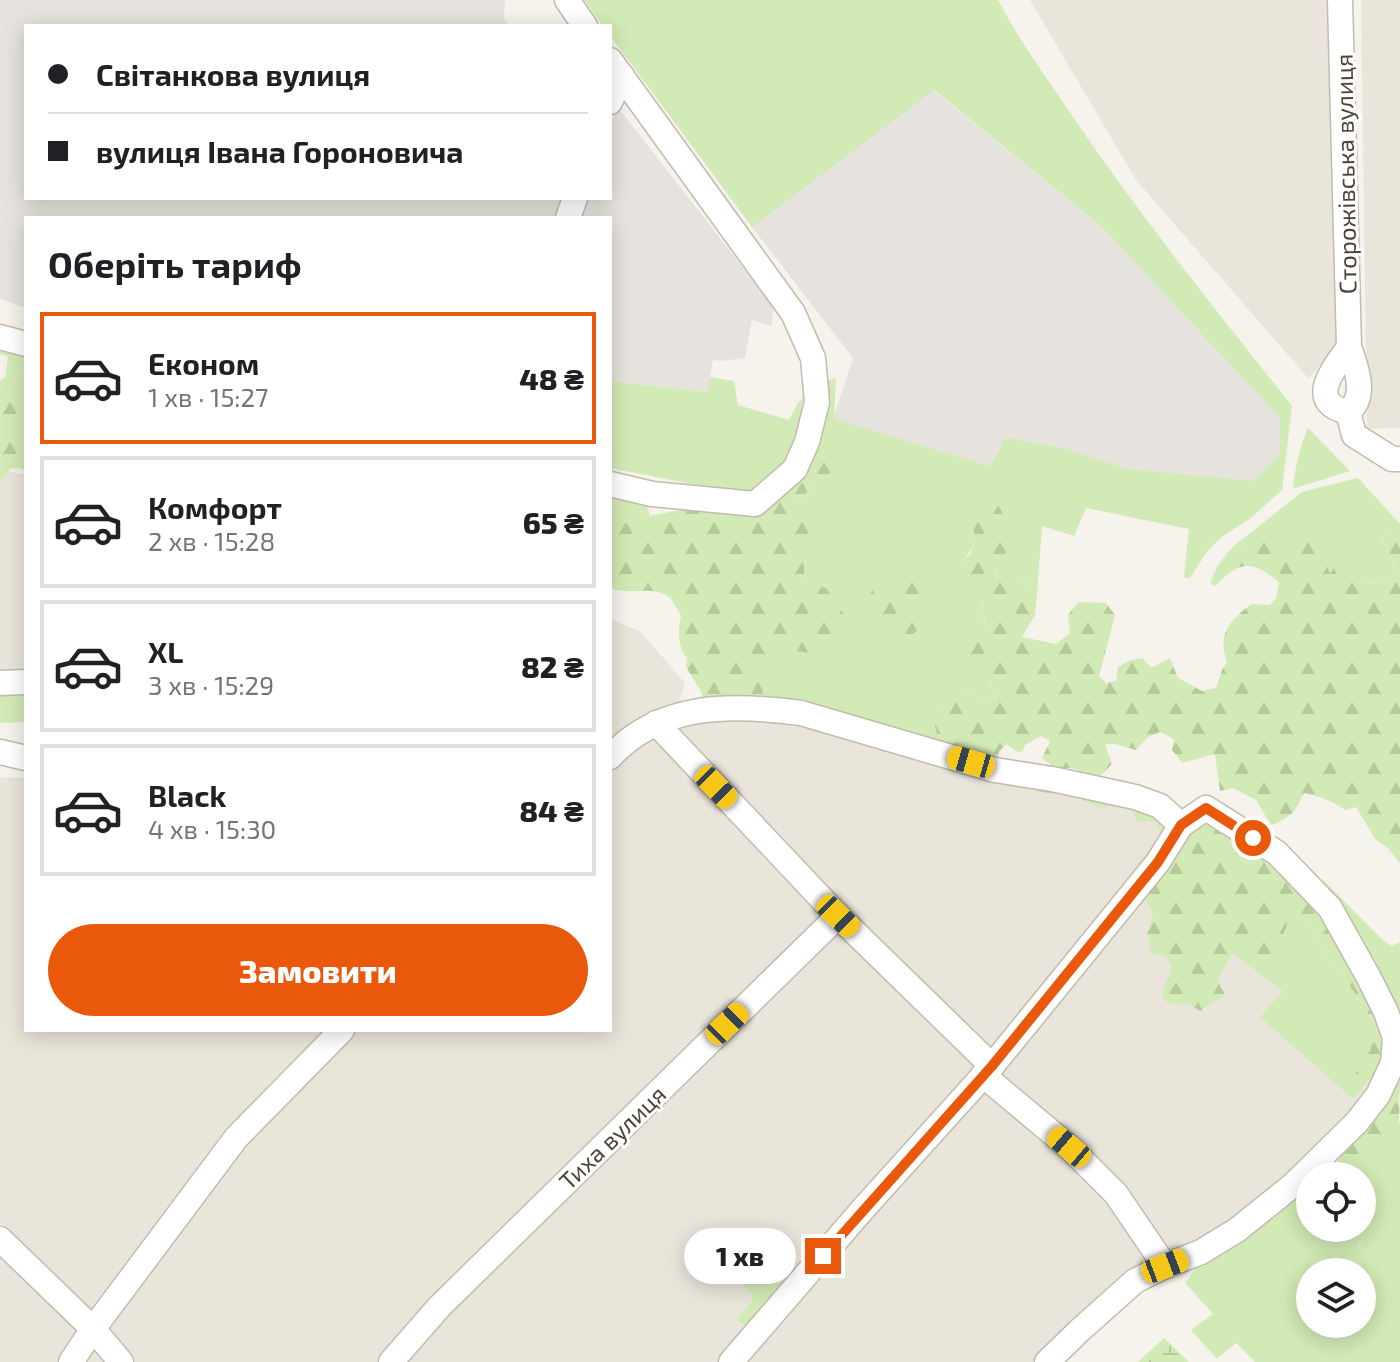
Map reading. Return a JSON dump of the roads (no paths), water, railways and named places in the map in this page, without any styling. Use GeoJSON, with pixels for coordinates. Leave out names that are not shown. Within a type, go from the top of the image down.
{"type":"FeatureCollection","features":[{"type":"Feature","properties":{"kind":"street"},"geometry":{"type":"LineString","coordinates":[[567,0],[584,24]]}},
{"type":"Feature","properties":{"kind":"street","name":"Сторожівська вулиця"},"geometry":{"type":"LineString","coordinates":[[1340,0],[1349,347],[1328,376],[1324,390],[1337,409],[1348,412],[1354,435],[1392,459],[1400,459]]}},
{"type":"Feature","properties":{"kind":"street"},"geometry":{"type":"LineString","coordinates":[[612,91],[616,68]]}},
{"type":"Feature","properties":{"kind":"street"},"geometry":{"type":"LineString","coordinates":[[612,484],[652,494],[755,504],[795,469],[807,442],[817,402],[813,358],[793,313],[616,68]]}},
{"type":"Feature","properties":{"kind":"street"},"geometry":{"type":"LineString","coordinates":[[0,337],[24,343]]}},
{"type":"Feature","properties":{"kind":"street"},"geometry":{"type":"LineString","coordinates":[[0,683],[24,682]]}},
{"type":"Feature","properties":{"kind":"street"},"geometry":{"type":"LineString","coordinates":[[612,755],[625,741],[656,723],[686,713],[715,708],[801,713],[995,770],[1135,797],[1160,806],[1181,825]]}},
{"type":"Feature","properties":{"kind":"street"},"geometry":{"type":"LineString","coordinates":[[656,723],[988,1071],[1116,1194],[1165,1266]]}},
{"type":"Feature","properties":{"kind":"street"},"geometry":{"type":"LineString","coordinates":[[0,752],[24,758]]}},
{"type":"Feature","properties":{"kind":"street"},"geometry":{"type":"LineString","coordinates":[[731,1362],[988,1071],[1158,862],[1181,825],[1206,808],[1277,853],[1330,908],[1386,1012],[1395,1038],[1393,1063],[1378,1095],[1357,1122],[1293,1185],[1237,1230],[1201,1252],[1135,1281],[1047,1362]]}},
{"type":"Feature","properties":{"kind":"street","name":"Тиха вулиця"},"geometry":{"type":"LineString","coordinates":[[391,1362],[440,1306],[838,916]]}},
{"type":"Feature","properties":{"kind":"street"},"geometry":{"type":"LineString","coordinates":[[71,1362],[236,1138],[340,1032]]}},
{"type":"Feature","properties":{"kind":"street"},"geometry":{"type":"LineString","coordinates":[[0,1239],[93,1329],[121,1362]]}}]}
